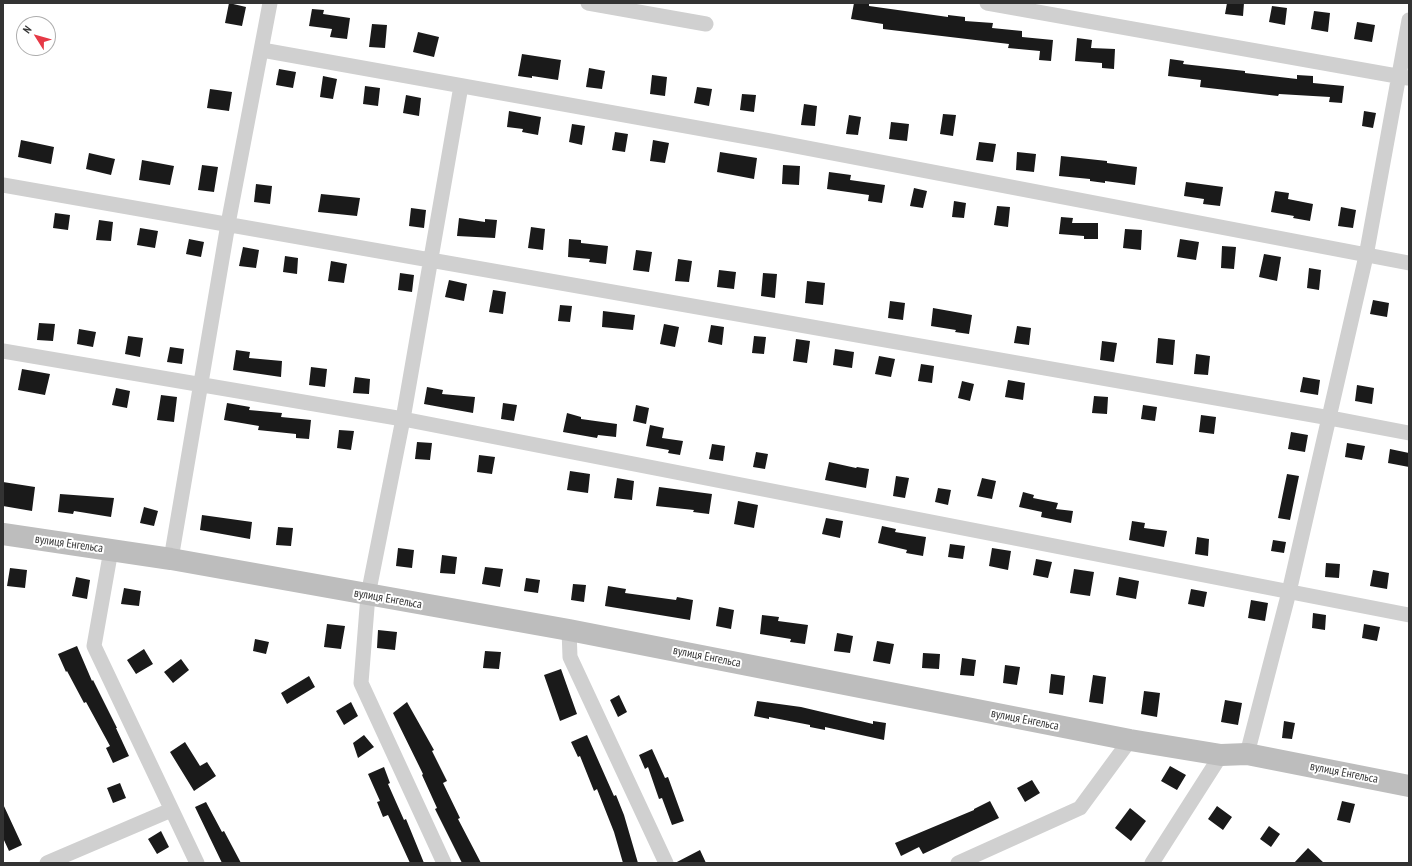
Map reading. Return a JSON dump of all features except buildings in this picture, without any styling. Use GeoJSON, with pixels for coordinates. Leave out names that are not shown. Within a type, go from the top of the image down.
{"type":"FeatureCollection","features":[{"type":"Feature","properties":{"kind":"street"},"geometry":{"type":"LineString","coordinates":[[171,559],[228,224],[270,3]]}},
{"type":"Feature","properties":{"kind":"street"},"geometry":{"type":"LineString","coordinates":[[588,3],[706,24]]}},
{"type":"Feature","properties":{"kind":"street"},"geometry":{"type":"LineString","coordinates":[[987,3],[1404,78]]}},
{"type":"Feature","properties":{"kind":"street"},"geometry":{"type":"LineString","coordinates":[[1247,754],[1289,592],[1366,256],[1404,78],[1409,20]]}},
{"type":"Feature","properties":{"kind":"street"},"geometry":{"type":"LineString","coordinates":[[262,50],[786,144],[1409,264]]}},
{"type":"Feature","properties":{"kind":"street"},"geometry":{"type":"LineString","coordinates":[[444,863],[361,683],[368,596],[403,420],[461,86]]}},
{"type":"Feature","properties":{"kind":"street"},"geometry":{"type":"LineString","coordinates":[[3,185],[432,259],[1409,433]]}},
{"type":"Feature","properties":{"kind":"street"},"geometry":{"type":"LineString","coordinates":[[3,351],[403,420],[1409,615]]}},
{"type":"Feature","properties":{"kind":"street","name":"вулиця Енгельса"},"geometry":{"type":"LineString","coordinates":[[3,534],[171,559],[368,596],[569,630],[1130,740],[1221,755],[1247,754],[1409,786]]}},
{"type":"Feature","properties":{"kind":"street"},"geometry":{"type":"LineString","coordinates":[[111,550],[94,646],[197,863]]}},
{"type":"Feature","properties":{"kind":"street"},"geometry":{"type":"LineString","coordinates":[[569,630],[570,657],[666,863]]}},
{"type":"Feature","properties":{"kind":"street"},"geometry":{"type":"LineString","coordinates":[[958,863],[1080,808],[1130,740]]}},
{"type":"Feature","properties":{"kind":"street"},"geometry":{"type":"LineString","coordinates":[[1152,863],[1221,755]]}},
{"type":"Feature","properties":{"kind":"street"},"geometry":{"type":"LineString","coordinates":[[47,863],[171,810]]}}]}
